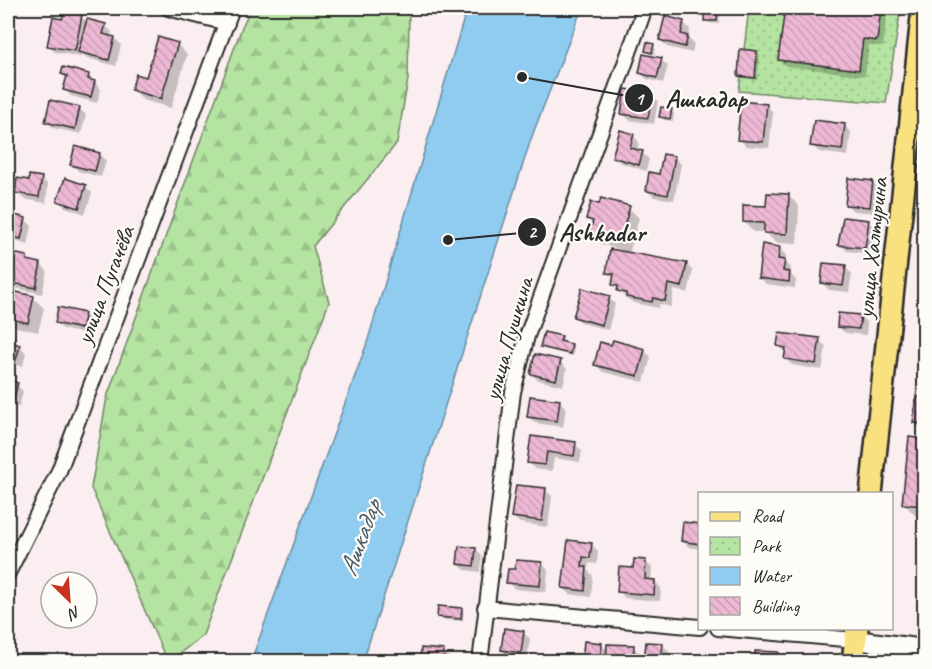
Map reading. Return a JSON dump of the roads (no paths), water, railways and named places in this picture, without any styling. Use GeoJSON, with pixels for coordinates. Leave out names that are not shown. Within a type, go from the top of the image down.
{"type":"FeatureCollection","features":[{"type":"Feature","properties":{"kind":"main road","name":"улица Халтурина"},"geometry":{"type":"LineString","coordinates":[[871,492],[923,8]]}},
{"type":"Feature","properties":{"kind":"main road"},"geometry":{"type":"LineString","coordinates":[[853,662],[856,634]]}},
{"type":"Feature","properties":{"kind":"street"},"geometry":{"type":"LineString","coordinates":[[168,8],[226,23]]}},
{"type":"Feature","properties":{"kind":"street","name":"улица Пугачёва"},"geometry":{"type":"LineString","coordinates":[[8,573],[59,471],[232,8]]}},
{"type":"Feature","properties":{"kind":"street","name":"улица Пушкина"},"geometry":{"type":"LineString","coordinates":[[480,662],[513,392],[524,347],[645,8]]}},
{"type":"Feature","properties":{"kind":"street"},"geometry":{"type":"LineString","coordinates":[[485,608],[698,627]]}},
{"type":"Feature","properties":{"kind":"street"},"geometry":{"type":"LineString","coordinates":[[764,630],[856,634],[924,649]]}},
{"type":"Feature","properties":{"kind":"water"},"geometry":{"type":"Polygon","coordinates":[[[467,8],[582,8],[532,136],[363,661],[251,661],[367,343],[467,8]]]}},
{"type":"Feature","properties":{"kind":"place","name":"Ашкадар"},"geometry":{"type":"Point","coordinates":[522,77]}},
{"type":"Feature","properties":{"kind":"place","name":"Ashkadar"},"geometry":{"type":"Point","coordinates":[448,240]}}]}
